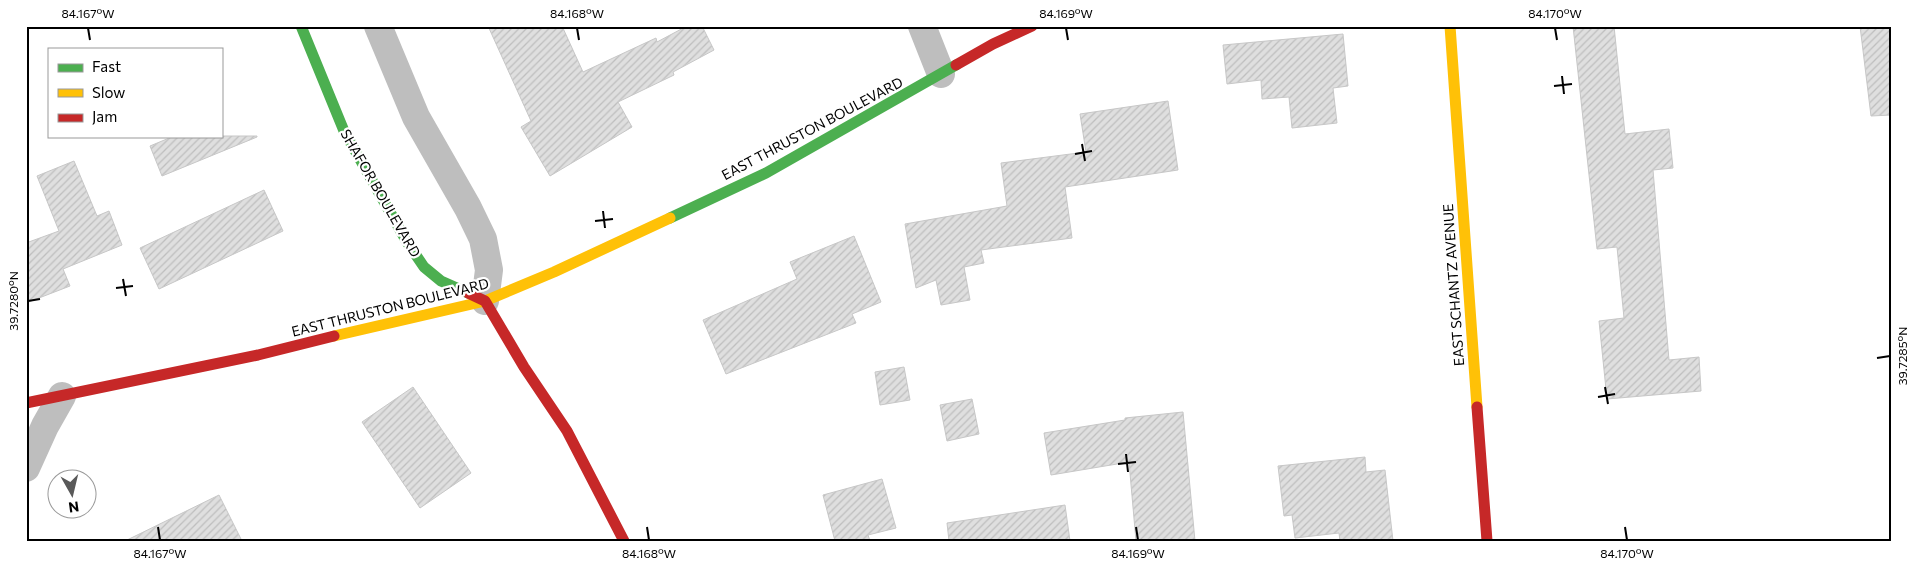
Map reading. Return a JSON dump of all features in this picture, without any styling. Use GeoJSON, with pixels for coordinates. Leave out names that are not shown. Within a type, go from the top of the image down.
{"type":"FeatureCollection","features":[{"type":"Feature","properties":{"kind":"street","name":"SHAFOR BOULEVARD"},"geometry":{"type":"LineString","coordinates":[[301,26],[344,131],[407,242],[424,267],[440,281],[485,301]]}},
{"type":"Feature","properties":{"kind":"street"},"geometry":{"type":"LineString","coordinates":[[378,26],[416,117],[468,208],[482,239],[489,270],[485,301],[524,367],[567,431],[624,541]]}},
{"type":"Feature","properties":{"kind":"street"},"geometry":{"type":"LineString","coordinates":[[922,26],[941,74]]}},
{"type":"Feature","properties":{"kind":"street","name":"EAST THRUSTON BOULEVARD"},"geometry":{"type":"LineString","coordinates":[[26,403],[258,354],[404,318],[485,301],[554,272],[766,173],[993,44],[1032,26]]}},
{"type":"Feature","properties":{"kind":"street","name":"EAST SCHANTZ AVENUE"},"geometry":{"type":"LineString","coordinates":[[1450,26],[1487,541]]}},
{"type":"Feature","properties":{"kind":"street"},"geometry":{"type":"LineString","coordinates":[[26,468],[45,426],[62,396]]}},
{"type":"Feature","properties":{"kind":"building"},"geometry":{"type":"Polygon","coordinates":[[[488,26],[562,26],[583,72],[656,38],[657,42],[687,26],[702,26],[714,50],[673,72],[674,75],[618,102],[632,127],[550,176],[521,127],[531,121],[488,26]]]}},
{"type":"Feature","properties":{"kind":"building"},"geometry":{"type":"Polygon","coordinates":[[[1573,26],[1614,26],[1625,134],[1669,129],[1673,168],[1653,170],[1669,360],[1699,357],[1701,391],[1607,399],[1599,321],[1624,318],[1617,247],[1597,249],[1573,26]]]}},
{"type":"Feature","properties":{"kind":"building"},"geometry":{"type":"Polygon","coordinates":[[[1860,26],[1891,26],[1891,115],[1871,116],[1860,26]]]}},
{"type":"Feature","properties":{"kind":"building"},"geometry":{"type":"Polygon","coordinates":[[[1343,34],[1348,86],[1333,88],[1337,123],[1292,128],[1289,97],[1262,99],[1261,80],[1227,84],[1223,45],[1343,34]]]}},
{"type":"Feature","properties":{"kind":"building"},"geometry":{"type":"Polygon","coordinates":[[[1168,101],[1178,170],[1065,187],[1072,238],[981,250],[984,263],[964,267],[970,300],[941,305],[936,280],[916,288],[905,224],[1007,206],[1001,163],[1086,152],[1080,114],[1168,101]]]}},
{"type":"Feature","properties":{"kind":"building"},"geometry":{"type":"Polygon","coordinates":[[[257,136],[162,176],[150,146],[169,138],[257,136]]]}},
{"type":"Feature","properties":{"kind":"building"},"geometry":{"type":"Polygon","coordinates":[[[74,161],[97,216],[109,211],[122,245],[63,269],[70,286],[26,303],[26,243],[59,231],[37,176],[74,161]]]}},
{"type":"Feature","properties":{"kind":"building"},"geometry":{"type":"Polygon","coordinates":[[[264,190],[283,231],[159,289],[140,248],[264,190]]]}},
{"type":"Feature","properties":{"kind":"building"},"geometry":{"type":"Polygon","coordinates":[[[854,236],[881,302],[852,314],[856,323],[726,374],[703,320],[797,279],[790,262],[854,236]]]}},
{"type":"Feature","properties":{"kind":"building"},"geometry":{"type":"Polygon","coordinates":[[[904,367],[910,400],[880,405],[875,372],[904,367]]]}},
{"type":"Feature","properties":{"kind":"building"},"geometry":{"type":"Polygon","coordinates":[[[413,387],[471,473],[420,508],[362,422],[413,387]]]}},
{"type":"Feature","properties":{"kind":"building"},"geometry":{"type":"Polygon","coordinates":[[[972,399],[979,434],[947,441],[940,405],[972,399]]]}},
{"type":"Feature","properties":{"kind":"building"},"geometry":{"type":"Polygon","coordinates":[[[1183,412],[1195,541],[1136,541],[1129,462],[1051,475],[1044,433],[1125,420],[1125,418],[1183,412]]]}},
{"type":"Feature","properties":{"kind":"building"},"geometry":{"type":"Polygon","coordinates":[[[1365,457],[1366,472],[1385,470],[1393,541],[1340,541],[1339,533],[1295,538],[1292,515],[1284,516],[1278,466],[1365,457]]]}},
{"type":"Feature","properties":{"kind":"building"},"geometry":{"type":"Polygon","coordinates":[[[882,479],[896,528],[868,535],[870,541],[835,541],[823,495],[882,479]]]}},
{"type":"Feature","properties":{"kind":"building"},"geometry":{"type":"Polygon","coordinates":[[[219,495],[242,541],[125,541],[219,495]]]}},
{"type":"Feature","properties":{"kind":"building"},"geometry":{"type":"Polygon","coordinates":[[[1065,505],[1070,541],[949,541],[947,523],[1065,505]]]}},
{"type":"Feature","properties":{"kind":"traffic: fast"},"geometry":{"type":"LineString","coordinates":[[301,26],[344,131],[407,242],[424,267],[441,281],[468,293]]}},
{"type":"Feature","properties":{"kind":"traffic: fast"},"geometry":{"type":"LineString","coordinates":[[670,218],[766,173],[956,65]]}},
{"type":"Feature","properties":{"kind":"traffic: slow"},"geometry":{"type":"LineString","coordinates":[[1450,26],[1477,407]]}},
{"type":"Feature","properties":{"kind":"traffic: slow"},"geometry":{"type":"LineString","coordinates":[[334,336],[485,301],[554,272],[670,218]]}},
{"type":"Feature","properties":{"kind":"traffic: jam"},"geometry":{"type":"LineString","coordinates":[[956,65],[993,44],[1032,26]]}},
{"type":"Feature","properties":{"kind":"traffic: jam"},"geometry":{"type":"LineString","coordinates":[[468,293],[485,301],[524,367],[567,431],[624,541]]}},
{"type":"Feature","properties":{"kind":"traffic: jam"},"geometry":{"type":"LineString","coordinates":[[26,403],[258,355],[334,336]]}},
{"type":"Feature","properties":{"kind":"traffic: jam"},"geometry":{"type":"LineString","coordinates":[[1477,407],[1487,541]]}}]}
